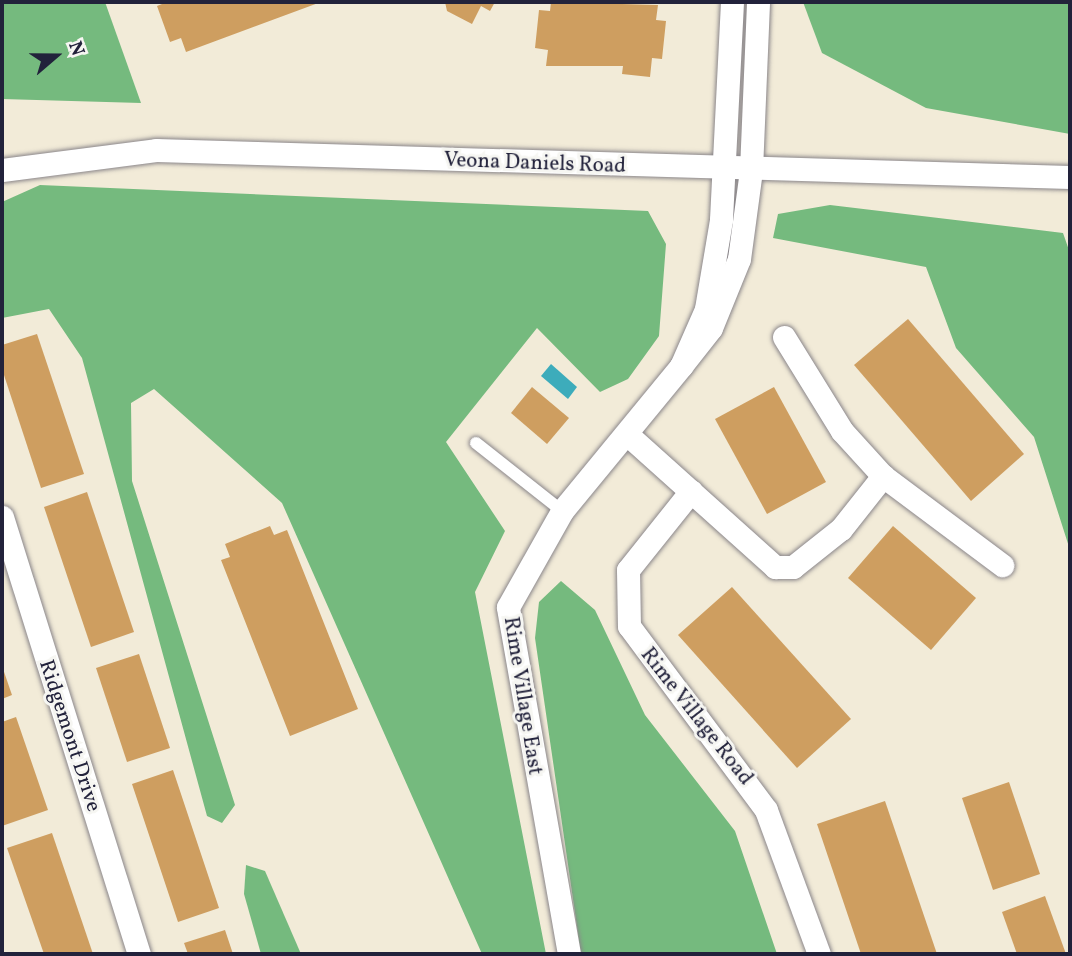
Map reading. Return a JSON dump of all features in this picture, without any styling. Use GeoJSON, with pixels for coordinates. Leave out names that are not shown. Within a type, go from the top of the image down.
{"type":"FeatureCollection","features":[{"type":"Feature","properties":{"kind":"street","name":"Rime Village East"},"geometry":{"type":"LineString","coordinates":[[681,366],[706,309],[727,170],[732,2]]}},
{"type":"Feature","properties":{"kind":"street","name":"Rime Village East"},"geometry":{"type":"LineString","coordinates":[[569,954],[508,607],[562,511],[628,435],[681,366],[726,299],[739,259],[751,170],[758,2]]}},
{"type":"Feature","properties":{"kind":"street","name":"Veona Daniels Road"},"geometry":{"type":"LineString","coordinates":[[2,170],[156,150],[727,170],[1070,177]]}},
{"type":"Feature","properties":{"kind":"street"},"geometry":{"type":"LineString","coordinates":[[784,337],[842,431],[884,476],[1002,565]]}},
{"type":"Feature","properties":{"kind":"street"},"geometry":{"type":"LineString","coordinates":[[628,435],[775,567],[793,567],[841,529],[884,476]]}},
{"type":"Feature","properties":{"kind":"street","name":"Rime Village Road"},"geometry":{"type":"LineString","coordinates":[[691,491],[628,570],[629,626],[766,810],[819,954]]}},
{"type":"Feature","properties":{"kind":"street","name":"Ridgemont Drive"},"geometry":{"type":"LineString","coordinates":[[2,517],[139,954]]}},
{"type":"Feature","properties":{"kind":"lane"},"geometry":{"type":"LineString","coordinates":[[476,443],[562,511]]}},
{"type":"Feature","properties":{"kind":"green space"},"geometry":{"type":"Polygon","coordinates":[[[2,2],[105,2],[141,103],[2,99],[2,2]]]}},
{"type":"Feature","properties":{"kind":"green space"},"geometry":{"type":"Polygon","coordinates":[[[803,2],[1070,2],[1070,134],[926,108],[822,53],[803,2]]]}},
{"type":"Feature","properties":{"kind":"green space"},"geometry":{"type":"Polygon","coordinates":[[[40,185],[648,211],[666,244],[659,336],[628,379],[600,392],[537,328],[446,442],[505,531],[475,592],[546,954],[482,954],[282,503],[154,389],[131,403],[132,481],[235,805],[222,823],[207,816],[82,358],[49,309],[2,318],[2,202],[40,185]]]}},
{"type":"Feature","properties":{"kind":"green space"},"geometry":{"type":"Polygon","coordinates":[[[830,205],[1063,233],[1070,253],[1070,550],[1034,437],[956,348],[926,267],[773,238],[778,214],[830,205]]]}},
{"type":"Feature","properties":{"kind":"green space"},"geometry":{"type":"Polygon","coordinates":[[[561,581],[595,610],[645,715],[735,831],[777,954],[581,954],[535,638],[539,602],[561,581]]]}},
{"type":"Feature","properties":{"kind":"green space"},"geometry":{"type":"Polygon","coordinates":[[[246,865],[265,871],[301,954],[261,954],[244,894],[246,865]]]}},
{"type":"Feature","properties":{"kind":"water"},"geometry":{"type":"Polygon","coordinates":[[[551,364],[577,387],[568,399],[541,376],[551,364]]]}},
{"type":"Feature","properties":{"kind":"building"},"geometry":{"type":"Polygon","coordinates":[[[167,2],[321,2],[186,52],[181,38],[170,42],[157,6],[167,2]]]}},
{"type":"Feature","properties":{"kind":"building"},"geometry":{"type":"Polygon","coordinates":[[[445,2],[495,2],[490,11],[481,6],[472,24],[447,11],[445,2]]]}},
{"type":"Feature","properties":{"kind":"building"},"geometry":{"type":"Polygon","coordinates":[[[551,2],[658,5],[656,20],[666,21],[662,59],[652,58],[650,77],[622,74],[623,66],[546,66],[548,50],[535,48],[539,10],[550,11],[551,2]]]}},
{"type":"Feature","properties":{"kind":"building"},"geometry":{"type":"Polygon","coordinates":[[[908,319],[1024,454],[971,501],[854,365],[908,319]]]}},
{"type":"Feature","properties":{"kind":"building"},"geometry":{"type":"Polygon","coordinates":[[[37,334],[84,474],[41,488],[2,369],[2,345],[37,334]]]}},
{"type":"Feature","properties":{"kind":"building"},"geometry":{"type":"Polygon","coordinates":[[[532,387],[569,418],[547,444],[511,413],[532,387]]]}},
{"type":"Feature","properties":{"kind":"building"},"geometry":{"type":"Polygon","coordinates":[[[774,387],[826,482],[767,514],[715,419],[774,387]]]}},
{"type":"Feature","properties":{"kind":"building"},"geometry":{"type":"Polygon","coordinates":[[[87,492],[134,632],[91,647],[44,507],[87,492]]]}},
{"type":"Feature","properties":{"kind":"building"},"geometry":{"type":"Polygon","coordinates":[[[270,526],[274,535],[287,530],[358,709],[290,736],[221,560],[230,557],[225,544],[270,526]]]}},
{"type":"Feature","properties":{"kind":"building"},"geometry":{"type":"Polygon","coordinates":[[[893,526],[976,598],[931,650],[848,578],[893,526]]]}},
{"type":"Feature","properties":{"kind":"building"},"geometry":{"type":"Polygon","coordinates":[[[732,587],[851,719],[797,768],[678,635],[732,587]]]}},
{"type":"Feature","properties":{"kind":"building"},"geometry":{"type":"Polygon","coordinates":[[[139,654],[170,748],[127,762],[96,668],[139,654]]]}},
{"type":"Feature","properties":{"kind":"building"},"geometry":{"type":"Polygon","coordinates":[[[2,666],[12,695],[2,699],[2,666]]]}},
{"type":"Feature","properties":{"kind":"building"},"geometry":{"type":"Polygon","coordinates":[[[16,717],[48,810],[2,826],[2,722],[16,717]]]}},
{"type":"Feature","properties":{"kind":"building"},"geometry":{"type":"Polygon","coordinates":[[[173,770],[219,908],[178,922],[132,784],[173,770]]]}},
{"type":"Feature","properties":{"kind":"building"},"geometry":{"type":"Polygon","coordinates":[[[1009,782],[1040,874],[993,890],[962,798],[1009,782]]]}},
{"type":"Feature","properties":{"kind":"building"},"geometry":{"type":"Polygon","coordinates":[[[885,801],[937,954],[861,954],[817,824],[885,801]]]}},
{"type":"Feature","properties":{"kind":"building"},"geometry":{"type":"Polygon","coordinates":[[[52,833],[93,954],[44,954],[7,848],[52,833]]]}},
{"type":"Feature","properties":{"kind":"building"},"geometry":{"type":"Polygon","coordinates":[[[1045,896],[1066,954],[1017,954],[1002,912],[1045,896]]]}},
{"type":"Feature","properties":{"kind":"building"},"geometry":{"type":"Polygon","coordinates":[[[225,930],[233,954],[188,954],[184,943],[225,930]]]}}]}
